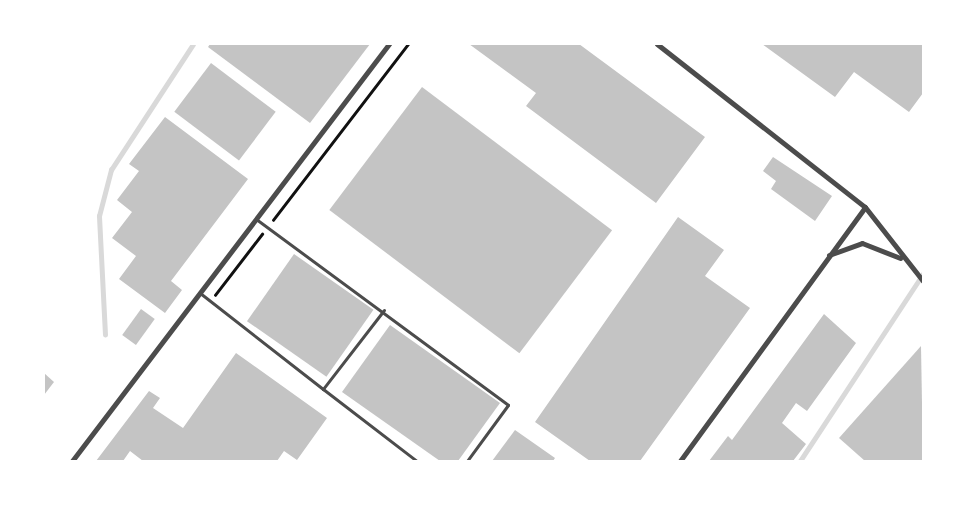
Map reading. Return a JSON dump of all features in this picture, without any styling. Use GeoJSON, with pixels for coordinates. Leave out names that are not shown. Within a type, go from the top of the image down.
{"type":"FeatureCollection","features":[{"type":"Feature","properties":{"kind":"street"},"geometry":{"type":"LineString","coordinates":[[72,461],[389,44]]}},
{"type":"Feature","properties":{"kind":"street"},"geometry":{"type":"LineString","coordinates":[[657,44],[864,207],[902,259],[923,281]]}},
{"type":"Feature","properties":{"kind":"street"},"geometry":{"type":"LineString","coordinates":[[680,461],[864,207]]}},
{"type":"Feature","properties":{"kind":"street"},"geometry":{"type":"LineString","coordinates":[[826,257],[862,243],[902,259]]}},
{"type":"Feature","properties":{"kind":"lane"},"geometry":{"type":"LineString","coordinates":[[256,219],[384,310],[508,405],[467,461]]}},
{"type":"Feature","properties":{"kind":"lane"},"geometry":{"type":"LineString","coordinates":[[200,293],[417,461]]}},
{"type":"Feature","properties":{"kind":"lane"},"geometry":{"type":"LineString","coordinates":[[323,389],[384,310]]}},
{"type":"Feature","properties":{"kind":"path"},"geometry":{"type":"LineString","coordinates":[[208,300],[268,228],[408,44]]}},
{"type":"Feature","properties":{"kind":"building"},"geometry":{"type":"Polygon","coordinates":[[[210,44],[370,44],[310,123],[208,47],[210,44]]]}},
{"type":"Feature","properties":{"kind":"building"},"geometry":{"type":"Polygon","coordinates":[[[469,44],[579,44],[705,137],[656,203],[526,106],[536,93],[469,44]]]}},
{"type":"Feature","properties":{"kind":"building"},"geometry":{"type":"Polygon","coordinates":[[[762,44],[923,44],[923,93],[909,112],[854,72],[835,97],[762,44]]]}},
{"type":"Feature","properties":{"kind":"building"},"geometry":{"type":"Polygon","coordinates":[[[211,63],[276,112],[239,160],[174,112],[211,63]]]}},
{"type":"Feature","properties":{"kind":"building"},"geometry":{"type":"Polygon","coordinates":[[[422,87],[612,230],[519,353],[329,210],[422,87]]]}},
{"type":"Feature","properties":{"kind":"building"},"geometry":{"type":"Polygon","coordinates":[[[165,117],[248,179],[171,281],[182,290],[165,313],[119,279],[136,256],[112,238],[132,212],[117,200],[139,171],[129,164],[165,117]]]}},
{"type":"Feature","properties":{"kind":"building"},"geometry":{"type":"Polygon","coordinates":[[[773,157],[832,196],[815,221],[771,189],[776,181],[763,171],[773,157]]]}},
{"type":"Feature","properties":{"kind":"building"},"geometry":{"type":"Polygon","coordinates":[[[678,217],[724,250],[705,276],[750,308],[640,461],[590,461],[535,422],[678,217]]]}},
{"type":"Feature","properties":{"kind":"building"},"geometry":{"type":"Polygon","coordinates":[[[294,254],[373,310],[326,377],[247,321],[294,254]]]}},
{"type":"Feature","properties":{"kind":"building"},"geometry":{"type":"Polygon","coordinates":[[[141,309],[155,319],[136,345],[122,335],[141,309]]]}},
{"type":"Feature","properties":{"kind":"building"},"geometry":{"type":"Polygon","coordinates":[[[824,314],[856,343],[807,411],[796,403],[782,423],[806,444],[793,461],[709,461],[728,436],[732,440],[824,314]]]}},
{"type":"Feature","properties":{"kind":"building"},"geometry":{"type":"Polygon","coordinates":[[[390,325],[500,403],[458,461],[440,461],[342,392],[390,325]]]}},
{"type":"Feature","properties":{"kind":"building"},"geometry":{"type":"Polygon","coordinates":[[[921,346],[923,461],[865,461],[839,438],[921,346]]]}},
{"type":"Feature","properties":{"kind":"building"},"geometry":{"type":"Polygon","coordinates":[[[236,353],[327,418],[297,460],[284,451],[277,461],[143,461],[130,451],[123,461],[96,461],[149,391],[160,398],[153,408],[183,428],[236,353]]]}},
{"type":"Feature","properties":{"kind":"building"},"geometry":{"type":"Polygon","coordinates":[[[44,373],[54,382],[44,395],[44,373]]]}},
{"type":"Feature","properties":{"kind":"building"},"geometry":{"type":"Polygon","coordinates":[[[515,430],[555,458],[553,461],[492,461],[515,430]]]}},
{"type":"Feature","properties":{"kind":"waterway"},"geometry":{"type":"LineString","coordinates":[[105,335],[99,216],[111,170],[193,44]]}},
{"type":"Feature","properties":{"kind":"waterway"},"geometry":{"type":"LineString","coordinates":[[800,461],[923,274]]}}]}
